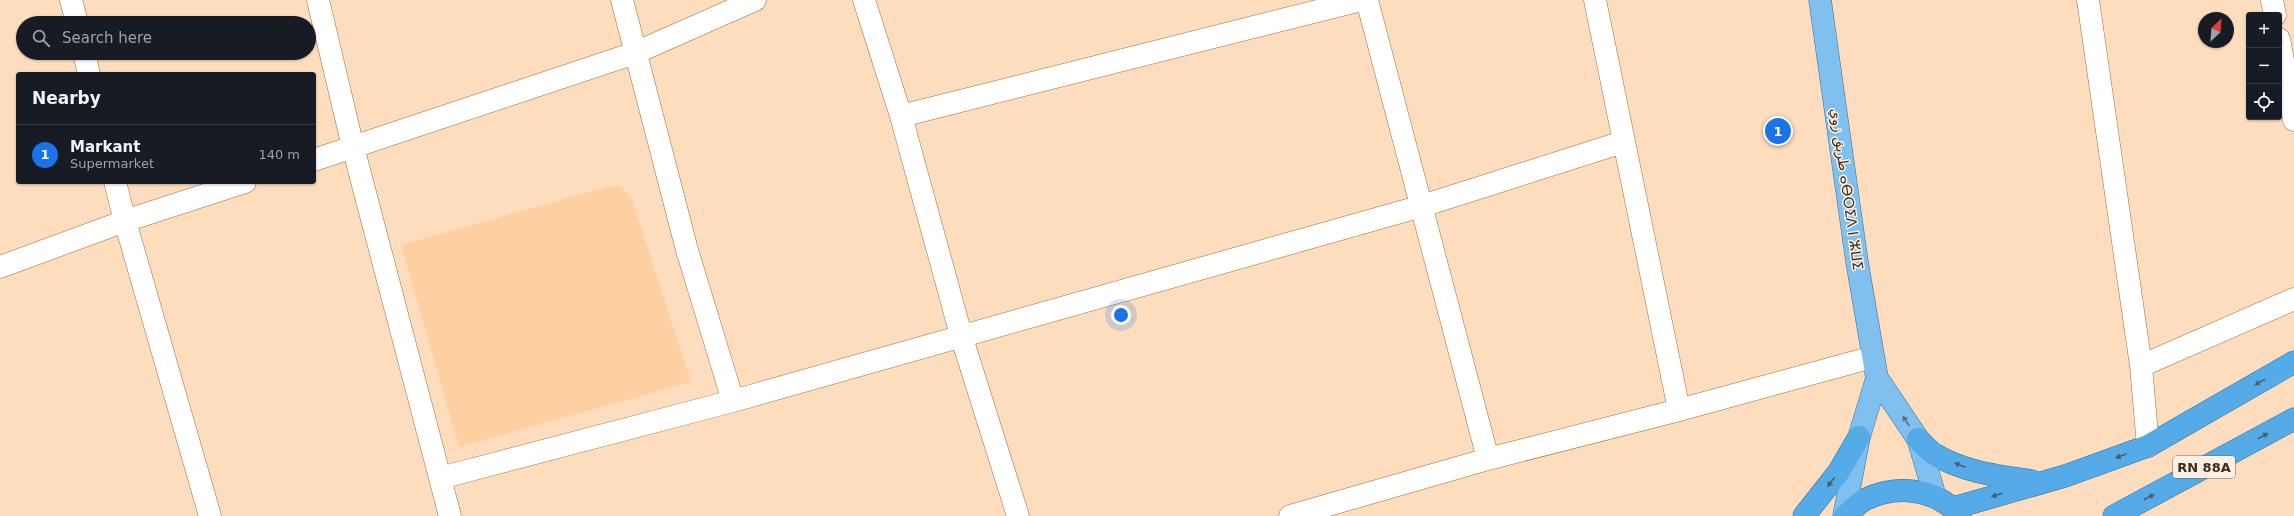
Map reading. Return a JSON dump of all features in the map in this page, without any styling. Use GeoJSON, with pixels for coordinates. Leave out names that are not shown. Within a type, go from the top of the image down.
{"type":"FeatureCollection","features":[{"type":"Feature","properties":{"kind":"highway"},"geometry":{"type":"LineString","coordinates":[[1845,516],[1863,501],[1886,491],[1911,490],[1935,496],[1956,512],[2039,482],[2065,476],[2148,446],[2294,362]]}},
{"type":"Feature","properties":{"kind":"highway","name":"RN 88A"},"geometry":{"type":"LineString","coordinates":[[2114,516],[2294,419]]}},
{"type":"Feature","properties":{"kind":"highway"},"geometry":{"type":"LineString","coordinates":[[1804,516],[1838,473],[1859,437]]}},
{"type":"Feature","properties":{"kind":"highway"},"geometry":{"type":"LineString","coordinates":[[1918,439],[1934,454],[1985,474],[2039,482]]}},
{"type":"Feature","properties":{"kind":"main road","name":"طريق زوي ⴰⴱⵔⵉⴷ ⵏ ⵣⵡⵉ"},"geometry":{"type":"LineString","coordinates":[[1820,0],[1857,262],[1877,378]]}},
{"type":"Feature","properties":{"kind":"main road"},"geometry":{"type":"LineString","coordinates":[[1845,516],[1859,437],[1877,378]]}},
{"type":"Feature","properties":{"kind":"main road"},"geometry":{"type":"LineString","coordinates":[[1877,378],[1918,439],[1935,496]]}},
{"type":"Feature","properties":{"kind":"street"},"geometry":{"type":"LineString","coordinates":[[72,0],[75,16]]}},
{"type":"Feature","properties":{"kind":"street"},"geometry":{"type":"LineString","coordinates":[[318,0],[353,147],[450,516]]}},
{"type":"Feature","properties":{"kind":"street"},"geometry":{"type":"LineString","coordinates":[[622,0],[687,250],[733,401]]}},
{"type":"Feature","properties":{"kind":"street"},"geometry":{"type":"LineString","coordinates":[[316,159],[635,53],[755,0]]}},
{"type":"Feature","properties":{"kind":"street"},"geometry":{"type":"LineString","coordinates":[[864,0],[901,116],[961,335],[1018,516]]}},
{"type":"Feature","properties":{"kind":"street"},"geometry":{"type":"LineString","coordinates":[[901,116],[1361,0]]}},
{"type":"Feature","properties":{"kind":"street"},"geometry":{"type":"LineString","coordinates":[[1367,0],[1488,459]]}},
{"type":"Feature","properties":{"kind":"street"},"geometry":{"type":"LineString","coordinates":[[1595,0],[1679,410]]}},
{"type":"Feature","properties":{"kind":"street"},"geometry":{"type":"LineString","coordinates":[[2088,0],[2141,366],[2148,446]]}},
{"type":"Feature","properties":{"kind":"street"},"geometry":{"type":"LineString","coordinates":[[2272,0],[2274,12]]}},
{"type":"Feature","properties":{"kind":"street"},"geometry":{"type":"LineString","coordinates":[[2281,48],[2294,120]]}},
{"type":"Feature","properties":{"kind":"street"},"geometry":{"type":"LineString","coordinates":[[86,60],[89,72]]}},
{"type":"Feature","properties":{"kind":"street"},"geometry":{"type":"LineString","coordinates":[[440,478],[733,401],[961,335],[1422,206],[1623,142]]}},
{"type":"Feature","properties":{"kind":"street"},"geometry":{"type":"LineString","coordinates":[[116,184],[210,516]]}},
{"type":"Feature","properties":{"kind":"street"},"geometry":{"type":"LineString","coordinates":[[0,267],[125,221],[240,184]]}},
{"type":"Feature","properties":{"kind":"street"},"geometry":{"type":"LineString","coordinates":[[2141,366],[2294,299]]}},
{"type":"Feature","properties":{"kind":"street"},"geometry":{"type":"LineString","coordinates":[[1290,516],[1488,459],[1679,410],[1873,357]]}},
{"type":"Feature","properties":{"kind":"shaded area"},"geometry":{"type":"Polygon","coordinates":[[[620,186],[631,196],[691,382],[459,447],[401,245],[606,187],[620,186]]]}},
{"type":"Feature","properties":{"kind":"place","name":"Markant"},"geometry":{"type":"Point","coordinates":[1778,131]}}]}
